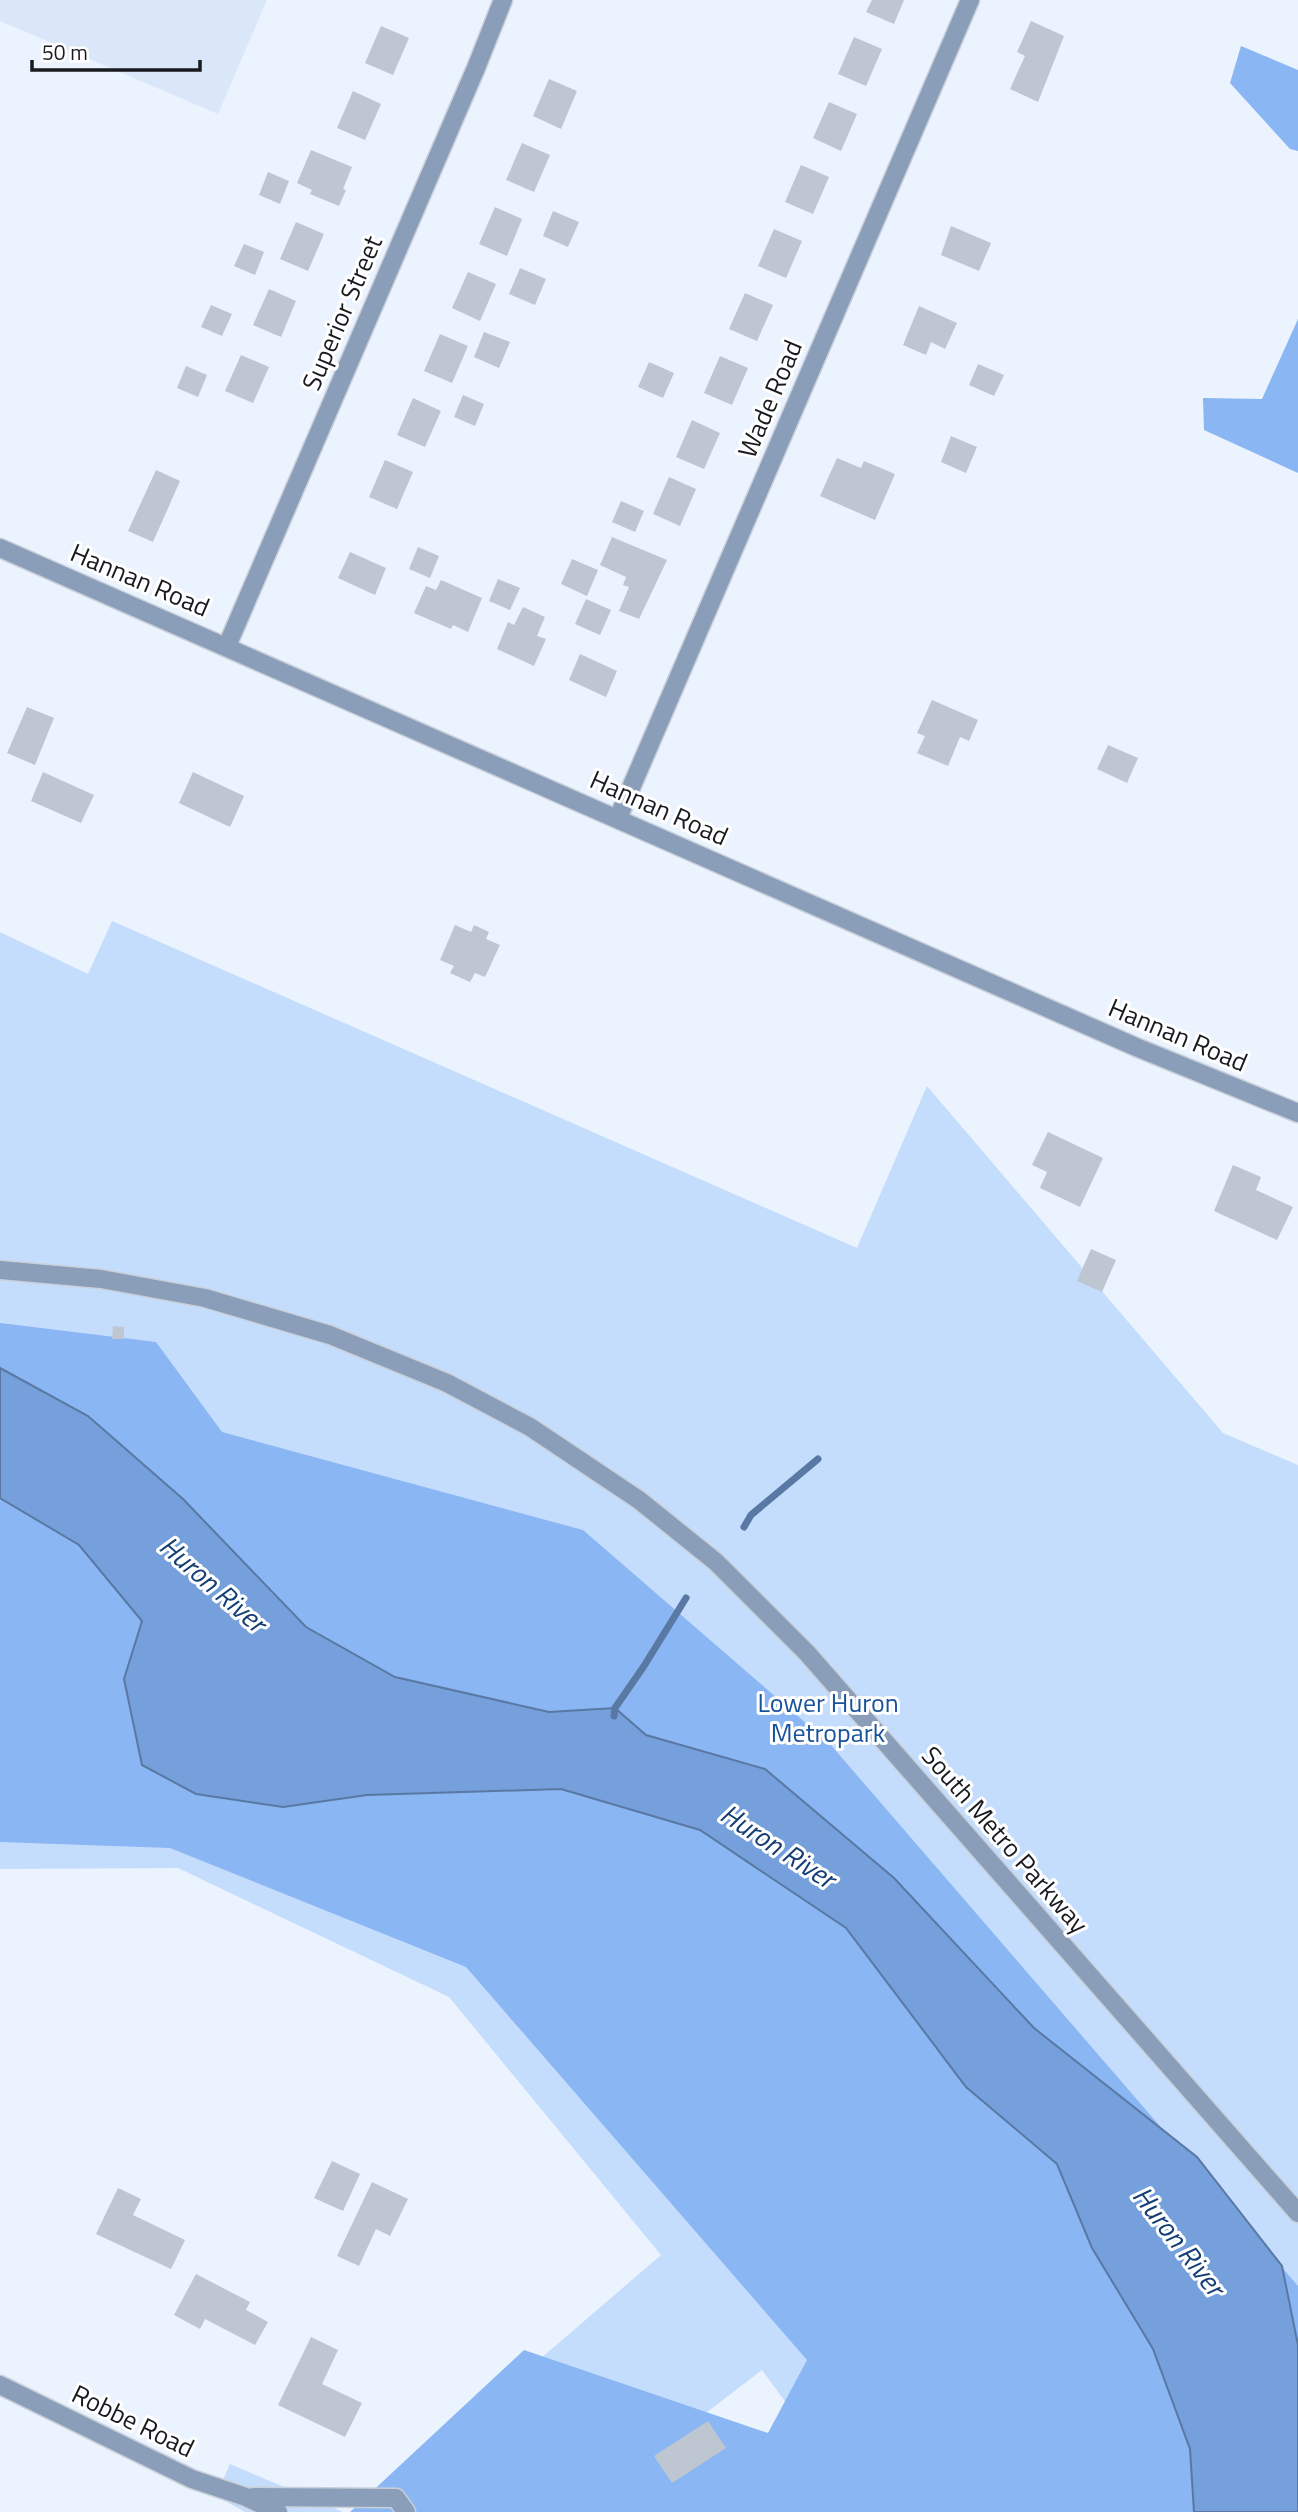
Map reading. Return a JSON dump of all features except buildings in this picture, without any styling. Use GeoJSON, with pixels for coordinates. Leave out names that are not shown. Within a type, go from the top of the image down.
{"type":"FeatureCollection","features":[{"type":"Feature","properties":{"kind":"street","name":"Superior Street"},"geometry":{"type":"LineString","coordinates":[[227,646],[503,0]]}},
{"type":"Feature","properties":{"kind":"street","name":"Wade Road"},"geometry":{"type":"LineString","coordinates":[[618,818],[970,0]]}},
{"type":"Feature","properties":{"kind":"street","name":"Hannan Road"},"geometry":{"type":"LineString","coordinates":[[0,548],[1136,1047],[1298,1113]]}},
{"type":"Feature","properties":{"kind":"street","name":"South Metro Parkway"},"geometry":{"type":"LineString","coordinates":[[0,1270],[101,1279],[205,1298],[330,1335],[447,1383],[530,1427],[639,1500],[716,1562],[807,1653],[1298,2213]]}},
{"type":"Feature","properties":{"kind":"street","name":"Robbe Road"},"geometry":{"type":"LineString","coordinates":[[0,2385],[192,2479],[246,2497],[278,2512]]}},
{"type":"Feature","properties":{"kind":"street","name":"Robbe Road"},"geometry":{"type":"LineString","coordinates":[[246,2497],[396,2498],[405,2512]]}},
{"type":"Feature","properties":{"kind":"shaded area"},"geometry":{"type":"Polygon","coordinates":[[[0,0],[267,0],[218,114],[0,21],[0,0]]]}},
{"type":"Feature","properties":{"kind":"shaded area"},"geometry":{"type":"Polygon","coordinates":[[[1241,46],[1298,70],[1298,151],[1290,149],[1230,83],[1241,46]]]}},
{"type":"Feature","properties":{"kind":"shaded area"},"geometry":{"type":"Polygon","coordinates":[[[1298,319],[1298,473],[1204,430],[1203,398],[1262,399],[1298,319]]]}},
{"type":"Feature","properties":{"kind":"shaded area"},"geometry":{"type":"Polygon","coordinates":[[[0,1323],[156,1342],[222,1432],[583,1530],[830,1744],[1298,2286],[1298,2512],[350,2512],[524,2350],[768,2433],[807,2360],[466,1967],[170,1848],[0,1842],[0,1323]]]}},
{"type":"Feature","properties":{"kind":"green space","name":"Lower Huron Metropark"},"geometry":{"type":"Polygon","coordinates":[[[112,921],[857,1248],[927,1086],[1223,1433],[1298,1465],[1298,2512],[866,2512],[762,2370],[577,2512],[362,2512],[661,2255],[449,1997],[178,1868],[0,1869],[0,932],[88,974],[112,921]]]}},
{"type":"Feature","properties":{"kind":"green space"},"geometry":{"type":"Polygon","coordinates":[[[230,2464],[343,2512],[245,2512],[216,2496],[230,2464]]]}},
{"type":"Feature","properties":{"kind":"water","name":"Huron River"},"geometry":{"type":"Polygon","coordinates":[[[0,1368],[88,1416],[183,1499],[306,1627],[395,1677],[549,1712],[615,1708],[646,1735],[765,1769],[894,1878],[1034,2028],[1197,2157],[1282,2266],[1298,2345],[1298,2512],[1194,2512],[1190,2449],[1153,2349],[1092,2248],[1057,2164],[966,2087],[846,1928],[700,1830],[561,1789],[367,1795],[283,1807],[196,1794],[142,1765],[124,1679],[142,1621],[79,1545],[0,1498],[0,1368]]]}},
{"type":"Feature","properties":{"kind":"waterway"},"geometry":{"type":"LineString","coordinates":[[744,1527],[751,1515],[818,1459]]}},
{"type":"Feature","properties":{"kind":"waterway"},"geometry":{"type":"LineString","coordinates":[[614,1716],[615,1708],[686,1598]]}}]}
